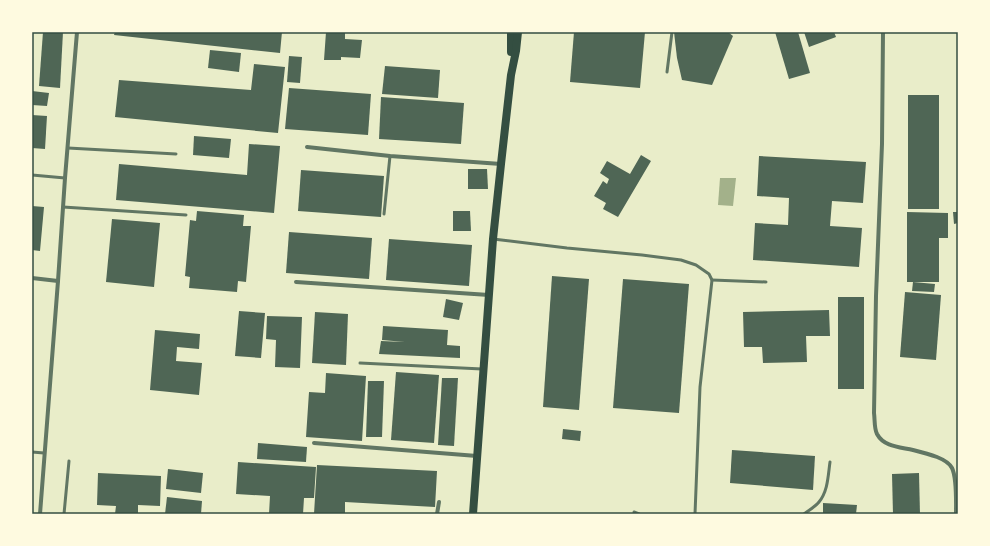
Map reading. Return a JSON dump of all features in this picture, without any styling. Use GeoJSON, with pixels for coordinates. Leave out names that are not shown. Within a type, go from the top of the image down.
{"type":"FeatureCollection","features":[{"type":"Feature","properties":{"kind":"main road"},"geometry":{"type":"LineString","coordinates":[[473,514],[489,295],[511,75],[512,32]]}},
{"type":"Feature","properties":{"kind":"main road"},"geometry":{"type":"LineString","coordinates":[[511,75],[518,32]]}},
{"type":"Feature","properties":{"kind":"street"},"geometry":{"type":"LineString","coordinates":[[40,514],[77,32]]}},
{"type":"Feature","properties":{"kind":"street"},"geometry":{"type":"LineString","coordinates":[[883,32],[882,144],[876,296],[875,426],[882,441],[944,460],[952,467],[955,481],[956,514]]}},
{"type":"Feature","properties":{"kind":"street"},"geometry":{"type":"LineString","coordinates":[[306,147],[390,156],[501,164]]}},
{"type":"Feature","properties":{"kind":"street"},"geometry":{"type":"LineString","coordinates":[[32,278],[58,281]]}},
{"type":"Feature","properties":{"kind":"street"},"geometry":{"type":"LineString","coordinates":[[296,282],[489,295]]}},
{"type":"Feature","properties":{"kind":"street"},"geometry":{"type":"LineString","coordinates":[[314,443],[478,456]]}},
{"type":"Feature","properties":{"kind":"street"},"geometry":{"type":"LineString","coordinates":[[437,514],[439,502]]}},
{"type":"Feature","properties":{"kind":"lane"},"geometry":{"type":"LineString","coordinates":[[667,72],[672,32]]}},
{"type":"Feature","properties":{"kind":"lane"},"geometry":{"type":"LineString","coordinates":[[68,148],[176,154]]}},
{"type":"Feature","properties":{"kind":"lane"},"geometry":{"type":"LineString","coordinates":[[384,214],[390,156]]}},
{"type":"Feature","properties":{"kind":"lane"},"geometry":{"type":"LineString","coordinates":[[32,175],[65,178]]}},
{"type":"Feature","properties":{"kind":"lane"},"geometry":{"type":"LineString","coordinates":[[63,207],[186,215]]}},
{"type":"Feature","properties":{"kind":"lane"},"geometry":{"type":"LineString","coordinates":[[494,239],[681,260],[696,265],[710,274],[712,280],[700,387],[695,514]]}},
{"type":"Feature","properties":{"kind":"lane"},"geometry":{"type":"LineString","coordinates":[[712,280],[766,282]]}},
{"type":"Feature","properties":{"kind":"lane"},"geometry":{"type":"LineString","coordinates":[[360,363],[484,369]]}},
{"type":"Feature","properties":{"kind":"lane"},"geometry":{"type":"LineString","coordinates":[[32,452],[44,453]]}},
{"type":"Feature","properties":{"kind":"lane"},"geometry":{"type":"LineString","coordinates":[[64,514],[69,461]]}},
{"type":"Feature","properties":{"kind":"lane"},"geometry":{"type":"LineString","coordinates":[[804,514],[815,506],[822,496],[827,485],[830,462]]}},
{"type":"Feature","properties":{"kind":"lane"},"geometry":{"type":"LineString","coordinates":[[634,512],[639,514]]}},
{"type":"Feature","properties":{"kind":"shaded area"},"geometry":{"type":"Polygon","coordinates":[[[720,178],[736,178],[733,206],[718,205],[720,178]]]}},
{"type":"Feature","properties":{"kind":"building"},"geometry":{"type":"Polygon","coordinates":[[[43,32],[63,32],[60,88],[39,86],[43,32]]]}},
{"type":"Feature","properties":{"kind":"building"},"geometry":{"type":"Polygon","coordinates":[[[115,32],[282,32],[280,53],[114,35],[115,32]]]}},
{"type":"Feature","properties":{"kind":"building"},"geometry":{"type":"Polygon","coordinates":[[[326,32],[345,32],[345,39],[362,40],[360,58],[341,57],[341,60],[324,60],[326,32]]]}},
{"type":"Feature","properties":{"kind":"building"},"geometry":{"type":"Polygon","coordinates":[[[574,32],[645,32],[640,88],[570,82],[574,32]]]}},
{"type":"Feature","properties":{"kind":"building"},"geometry":{"type":"Polygon","coordinates":[[[674,32],[728,32],[733,36],[712,85],[682,80],[677,58],[674,32]]]}},
{"type":"Feature","properties":{"kind":"building"},"geometry":{"type":"Polygon","coordinates":[[[775,32],[798,32],[810,73],[789,79],[775,32]]]}},
{"type":"Feature","properties":{"kind":"building"},"geometry":{"type":"Polygon","coordinates":[[[804,32],[834,32],[836,37],[809,47],[804,32]]]}},
{"type":"Feature","properties":{"kind":"building"},"geometry":{"type":"Polygon","coordinates":[[[210,50],[241,53],[239,72],[208,68],[210,50]]]}},
{"type":"Feature","properties":{"kind":"building"},"geometry":{"type":"Polygon","coordinates":[[[289,56],[302,57],[300,83],[287,82],[289,56]]]}},
{"type":"Feature","properties":{"kind":"building"},"geometry":{"type":"Polygon","coordinates":[[[254,64],[285,67],[278,133],[115,117],[119,80],[251,90],[254,64]]]}},
{"type":"Feature","properties":{"kind":"building"},"geometry":{"type":"Polygon","coordinates":[[[385,66],[440,70],[438,98],[382,94],[385,66]]]}},
{"type":"Feature","properties":{"kind":"building"},"geometry":{"type":"Polygon","coordinates":[[[289,88],[371,94],[368,135],[285,129],[289,88]]]}},
{"type":"Feature","properties":{"kind":"building"},"geometry":{"type":"Polygon","coordinates":[[[32,91],[49,93],[47,106],[32,105],[32,91]]]}},
{"type":"Feature","properties":{"kind":"building"},"geometry":{"type":"Polygon","coordinates":[[[908,95],[939,95],[939,209],[908,209],[908,95]]]}},
{"type":"Feature","properties":{"kind":"building"},"geometry":{"type":"Polygon","coordinates":[[[381,97],[464,103],[461,144],[379,139],[381,97]]]}},
{"type":"Feature","properties":{"kind":"building"},"geometry":{"type":"Polygon","coordinates":[[[32,115],[47,116],[45,149],[32,148],[32,115]]]}},
{"type":"Feature","properties":{"kind":"building"},"geometry":{"type":"Polygon","coordinates":[[[194,136],[231,139],[229,158],[193,155],[194,136]]]}},
{"type":"Feature","properties":{"kind":"building"},"geometry":{"type":"Polygon","coordinates":[[[249,144],[280,146],[274,213],[116,200],[119,164],[247,175],[249,144]]]}},
{"type":"Feature","properties":{"kind":"building"},"geometry":{"type":"Polygon","coordinates":[[[641,155],[651,161],[618,217],[603,209],[606,203],[594,196],[603,181],[607,184],[609,179],[600,173],[607,161],[630,174],[641,155]]]}},
{"type":"Feature","properties":{"kind":"building"},"geometry":{"type":"Polygon","coordinates":[[[759,156],[866,162],[863,203],[832,201],[830,226],[862,228],[859,267],[753,260],[755,223],[788,225],[789,198],[757,196],[759,156]]]}},
{"type":"Feature","properties":{"kind":"building"},"geometry":{"type":"Polygon","coordinates":[[[468,169],[487,169],[488,189],[468,189],[468,169]]]}},
{"type":"Feature","properties":{"kind":"building"},"geometry":{"type":"Polygon","coordinates":[[[301,170],[384,176],[381,217],[298,211],[301,170]]]}},
{"type":"Feature","properties":{"kind":"building"},"geometry":{"type":"Polygon","coordinates":[[[32,206],[44,207],[40,251],[32,250],[32,206]]]}},
{"type":"Feature","properties":{"kind":"building"},"geometry":{"type":"Polygon","coordinates":[[[197,211],[244,215],[243,226],[251,226],[246,282],[238,281],[237,292],[189,288],[190,277],[185,276],[190,220],[196,221],[197,211]]]}},
{"type":"Feature","properties":{"kind":"building"},"geometry":{"type":"Polygon","coordinates":[[[453,211],[470,211],[471,231],[453,231],[453,211]]]}},
{"type":"Feature","properties":{"kind":"building"},"geometry":{"type":"Polygon","coordinates":[[[907,212],[948,213],[948,238],[939,238],[939,282],[907,282],[907,212]]]}},
{"type":"Feature","properties":{"kind":"building"},"geometry":{"type":"Polygon","coordinates":[[[953,212],[958,212],[958,223],[954,224],[953,212]]]}},
{"type":"Feature","properties":{"kind":"building"},"geometry":{"type":"Polygon","coordinates":[[[112,219],[160,223],[154,287],[106,282],[112,219]]]}},
{"type":"Feature","properties":{"kind":"building"},"geometry":{"type":"Polygon","coordinates":[[[289,232],[372,238],[369,279],[286,273],[289,232]]]}},
{"type":"Feature","properties":{"kind":"building"},"geometry":{"type":"Polygon","coordinates":[[[389,239],[472,245],[469,286],[386,280],[389,239]]]}},
{"type":"Feature","properties":{"kind":"building"},"geometry":{"type":"Polygon","coordinates":[[[552,276],[589,279],[579,410],[543,407],[552,276]]]}},
{"type":"Feature","properties":{"kind":"building"},"geometry":{"type":"Polygon","coordinates":[[[623,279],[689,284],[679,413],[613,408],[623,279]]]}},
{"type":"Feature","properties":{"kind":"building"},"geometry":{"type":"Polygon","coordinates":[[[913,282],[935,284],[934,292],[912,291],[913,282]]]}},
{"type":"Feature","properties":{"kind":"building"},"geometry":{"type":"Polygon","coordinates":[[[905,292],[941,295],[936,360],[900,357],[905,292]]]}},
{"type":"Feature","properties":{"kind":"building"},"geometry":{"type":"Polygon","coordinates":[[[838,297],[864,297],[864,389],[838,389],[838,297]]]}},
{"type":"Feature","properties":{"kind":"building"},"geometry":{"type":"Polygon","coordinates":[[[446,299],[463,303],[459,320],[443,317],[446,299]]]}},
{"type":"Feature","properties":{"kind":"building"},"geometry":{"type":"Polygon","coordinates":[[[829,310],[830,336],[806,336],[807,362],[763,363],[762,347],[744,347],[743,312],[829,310]]]}},
{"type":"Feature","properties":{"kind":"building"},"geometry":{"type":"Polygon","coordinates":[[[239,311],[265,313],[261,358],[235,356],[239,311]]]}},
{"type":"Feature","properties":{"kind":"building"},"geometry":{"type":"Polygon","coordinates":[[[315,312],[348,314],[346,365],[312,363],[315,312]]]}},
{"type":"Feature","properties":{"kind":"building"},"geometry":{"type":"Polygon","coordinates":[[[267,316],[302,317],[300,368],[275,367],[276,340],[266,339],[267,316]]]}},
{"type":"Feature","properties":{"kind":"building"},"geometry":{"type":"Polygon","coordinates":[[[383,326],[448,330],[447,345],[460,346],[460,358],[379,354],[381,341],[405,342],[382,340],[383,326]]]}},
{"type":"Feature","properties":{"kind":"building"},"geometry":{"type":"Polygon","coordinates":[[[155,330],[200,334],[199,349],[177,347],[176,361],[202,363],[199,395],[150,390],[155,330]]]}},
{"type":"Feature","properties":{"kind":"building"},"geometry":{"type":"Polygon","coordinates":[[[396,372],[439,375],[434,443],[391,440],[396,372]]]}},
{"type":"Feature","properties":{"kind":"building"},"geometry":{"type":"Polygon","coordinates":[[[326,373],[366,376],[362,441],[306,437],[309,392],[325,393],[326,373]]]}},
{"type":"Feature","properties":{"kind":"building"},"geometry":{"type":"Polygon","coordinates":[[[442,378],[458,378],[454,446],[438,445],[442,378]]]}},
{"type":"Feature","properties":{"kind":"building"},"geometry":{"type":"Polygon","coordinates":[[[368,381],[384,381],[382,437],[366,437],[368,381]]]}},
{"type":"Feature","properties":{"kind":"building"},"geometry":{"type":"Polygon","coordinates":[[[563,429],[581,431],[580,441],[562,439],[563,429]]]}},
{"type":"Feature","properties":{"kind":"building"},"geometry":{"type":"Polygon","coordinates":[[[258,443],[307,447],[306,462],[257,459],[258,443]]]}},
{"type":"Feature","properties":{"kind":"building"},"geometry":{"type":"Polygon","coordinates":[[[732,450],[815,456],[813,490],[730,483],[732,450]]]}},
{"type":"Feature","properties":{"kind":"building"},"geometry":{"type":"Polygon","coordinates":[[[238,462],[316,467],[314,498],[304,498],[303,514],[269,514],[270,496],[236,494],[238,462]]]}},
{"type":"Feature","properties":{"kind":"building"},"geometry":{"type":"Polygon","coordinates":[[[317,465],[437,471],[435,507],[345,502],[345,514],[314,514],[317,465]]]}},
{"type":"Feature","properties":{"kind":"building"},"geometry":{"type":"Polygon","coordinates":[[[168,469],[203,473],[201,493],[166,489],[168,469]]]}},
{"type":"Feature","properties":{"kind":"building"},"geometry":{"type":"Polygon","coordinates":[[[98,473],[161,476],[160,506],[138,505],[138,514],[115,514],[116,506],[97,505],[98,473]]]}},
{"type":"Feature","properties":{"kind":"building"},"geometry":{"type":"Polygon","coordinates":[[[919,473],[920,514],[893,514],[892,474],[919,473]]]}},
{"type":"Feature","properties":{"kind":"building"},"geometry":{"type":"Polygon","coordinates":[[[167,497],[202,501],[201,514],[165,514],[167,497]]]}},
{"type":"Feature","properties":{"kind":"building"},"geometry":{"type":"Polygon","coordinates":[[[823,503],[857,505],[856,514],[823,514],[823,503]]]}}]}
